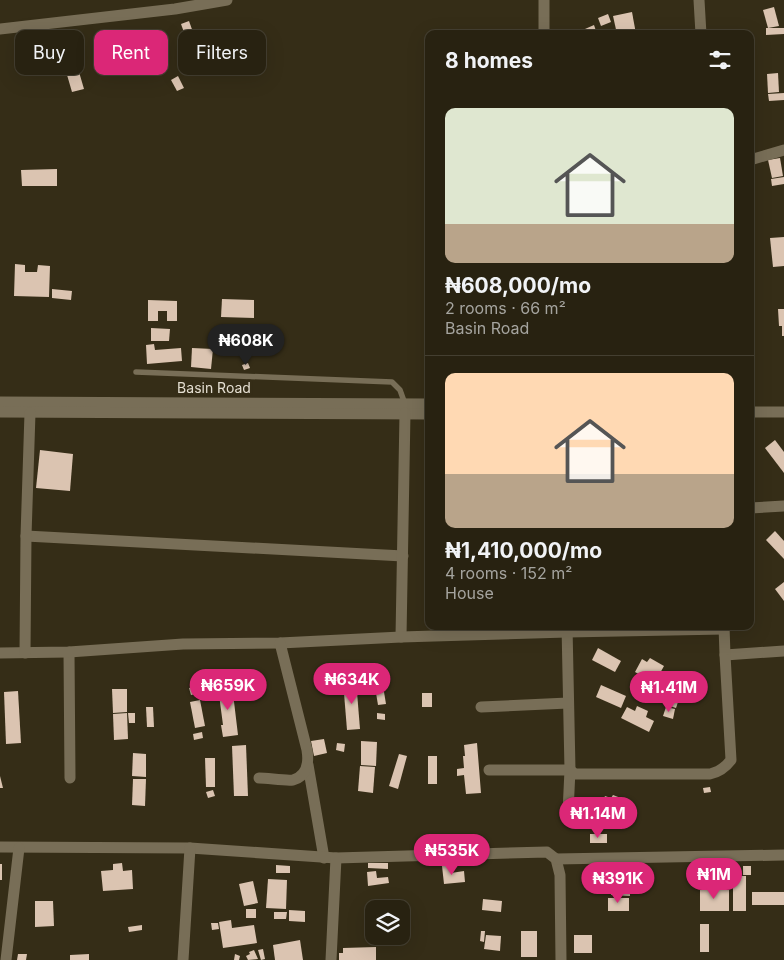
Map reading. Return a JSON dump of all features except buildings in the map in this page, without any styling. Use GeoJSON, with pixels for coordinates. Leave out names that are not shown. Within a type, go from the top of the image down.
{"type":"FeatureCollection","features":[{"type":"Feature","properties":{"kind":"street"},"geometry":{"type":"LineString","coordinates":[[0,29],[175,9],[227,0]]}},
{"type":"Feature","properties":{"kind":"street"},"geometry":{"type":"LineString","coordinates":[[544,0],[544,30]]}},
{"type":"Feature","properties":{"kind":"street"},"geometry":{"type":"LineString","coordinates":[[699,0],[701,30]]}},
{"type":"Feature","properties":{"kind":"street"},"geometry":{"type":"LineString","coordinates":[[754,159],[784,150]]}},
{"type":"Feature","properties":{"kind":"street","name":"Basin Road"},"geometry":{"type":"LineString","coordinates":[[0,402],[405,409],[425,413]]}},
{"type":"Feature","properties":{"kind":"street","name":"Basin Road"},"geometry":{"type":"LineString","coordinates":[[405,409],[425,405]]}},
{"type":"Feature","properties":{"kind":"street","name":"Basin Road"},"geometry":{"type":"LineString","coordinates":[[0,412],[263,408]]}},
{"type":"Feature","properties":{"kind":"street"},"geometry":{"type":"LineString","coordinates":[[402,637],[405,409]]}},
{"type":"Feature","properties":{"kind":"street"},"geometry":{"type":"LineString","coordinates":[[25,652],[30,412]]}},
{"type":"Feature","properties":{"kind":"street"},"geometry":{"type":"LineString","coordinates":[[754,412],[784,412]]}},
{"type":"Feature","properties":{"kind":"street"},"geometry":{"type":"LineString","coordinates":[[754,508],[784,506]]}},
{"type":"Feature","properties":{"kind":"street"},"geometry":{"type":"LineString","coordinates":[[26,536],[403,556]]}},
{"type":"Feature","properties":{"kind":"street"},"geometry":{"type":"LineString","coordinates":[[0,653],[69,652],[183,644],[280,643],[546,630]]}},
{"type":"Feature","properties":{"kind":"street"},"geometry":{"type":"LineString","coordinates":[[567,630],[570,770],[568,812]]}},
{"type":"Feature","properties":{"kind":"street"},"geometry":{"type":"LineString","coordinates":[[489,770],[570,770],[575,774],[710,774],[718,772],[727,766],[730,760],[724,630]]}},
{"type":"Feature","properties":{"kind":"street"},"geometry":{"type":"LineString","coordinates":[[280,643],[307,750],[308,765],[330,858],[331,960]]}},
{"type":"Feature","properties":{"kind":"street"},"geometry":{"type":"LineString","coordinates":[[725,655],[784,651]]}},
{"type":"Feature","properties":{"kind":"street"},"geometry":{"type":"LineString","coordinates":[[69,652],[70,778]]}},
{"type":"Feature","properties":{"kind":"street"},"geometry":{"type":"LineString","coordinates":[[482,707],[568,703]]}},
{"type":"Feature","properties":{"kind":"street"},"geometry":{"type":"LineString","coordinates":[[259,778],[292,780],[299,777],[308,765]]}},
{"type":"Feature","properties":{"kind":"street"},"geometry":{"type":"LineString","coordinates":[[0,846],[19,848],[190,848],[330,858],[546,852],[556,859],[784,855]]}},
{"type":"Feature","properties":{"kind":"street"},"geometry":{"type":"LineString","coordinates":[[6,960],[19,848]]}},
{"type":"Feature","properties":{"kind":"street"},"geometry":{"type":"LineString","coordinates":[[183,960],[190,848]]}},
{"type":"Feature","properties":{"kind":"street"},"geometry":{"type":"LineString","coordinates":[[556,859],[560,875],[561,960]]}},
{"type":"Feature","properties":{"kind":"lane"},"geometry":{"type":"LineString","coordinates":[[136,372],[392,382],[400,390],[405,409]]}}]}
